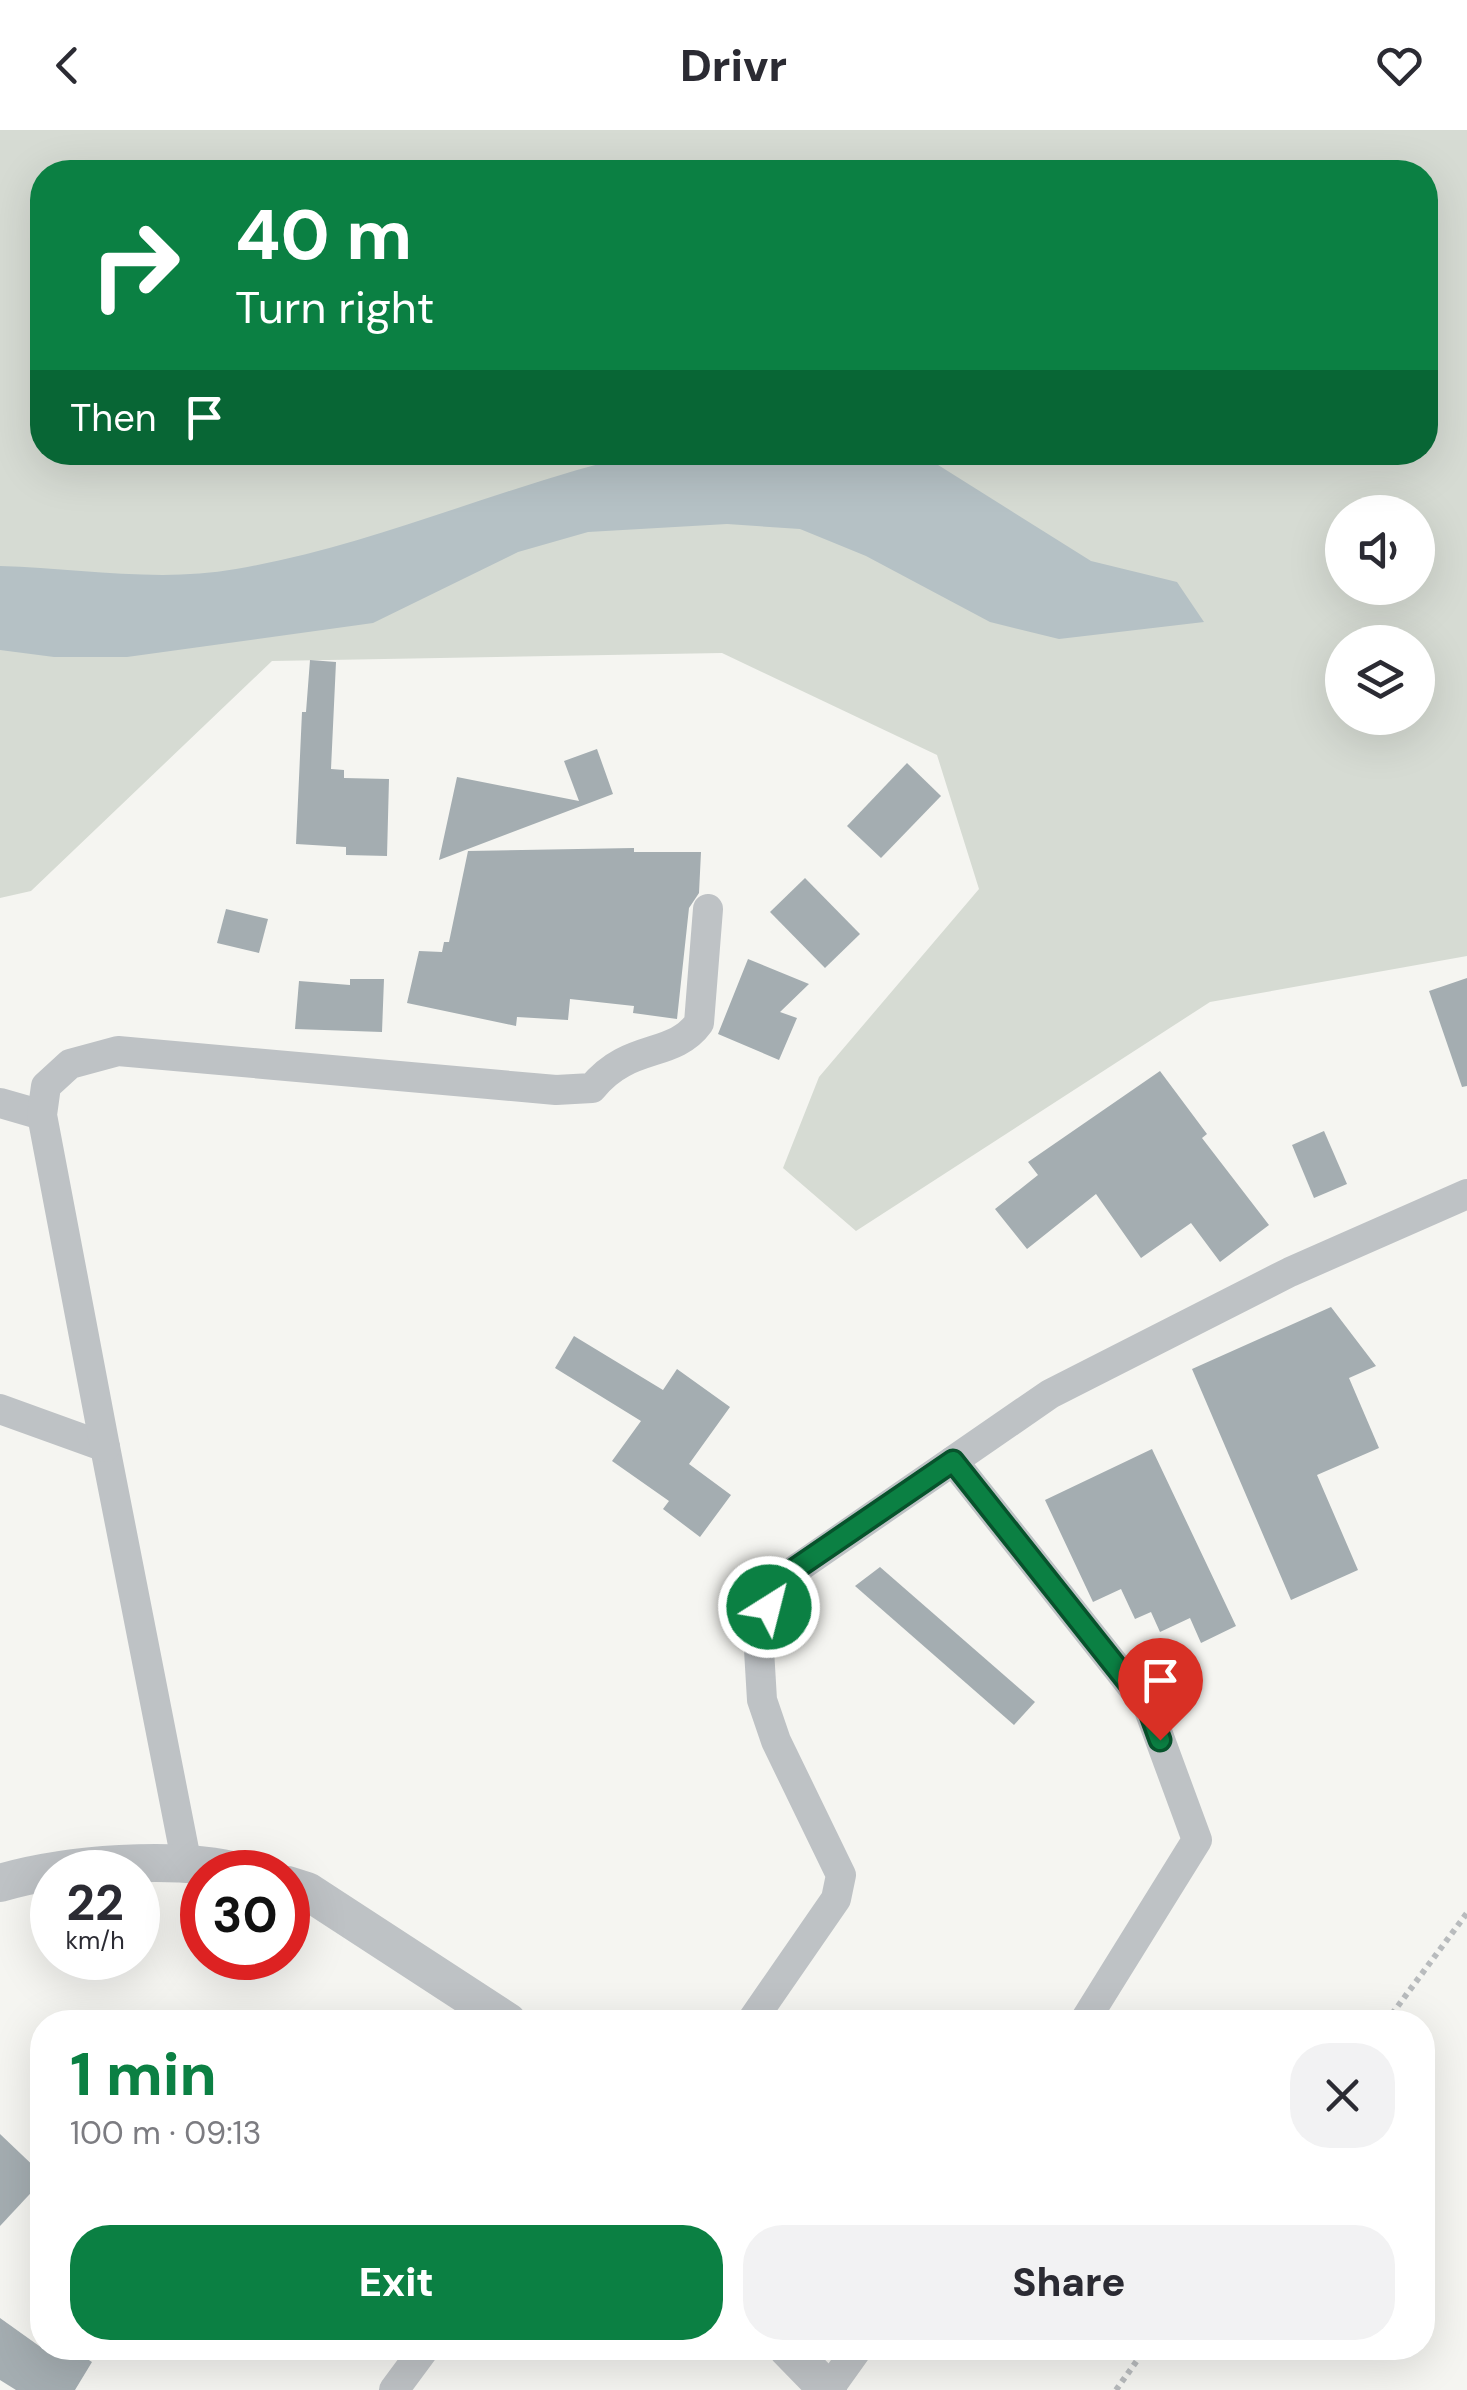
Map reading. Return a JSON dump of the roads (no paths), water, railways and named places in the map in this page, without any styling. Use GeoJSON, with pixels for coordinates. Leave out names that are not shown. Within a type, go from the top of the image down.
{"type":"FeatureCollection","features":[{"type":"Feature","properties":{"kind":"street"},"geometry":{"type":"LineString","coordinates":[[184,1850],[42,1115],[46,1086],[70,1064],[118,1051],[556,1090],[592,1088],[608,1068],[626,1057],[678,1044],[699,1023],[708,910]]}},
{"type":"Feature","properties":{"kind":"street"},"geometry":{"type":"LineString","coordinates":[[0,1103],[42,1115]]}},
{"type":"Feature","properties":{"kind":"street"},"geometry":{"type":"LineString","coordinates":[[759,2010],[836,1899],[841,1876],[776,1741],[762,1700],[758,1633],[779,1580],[1050,1394],[1290,1272],[1467,1194]]}},
{"type":"Feature","properties":{"kind":"street"},"geometry":{"type":"LineString","coordinates":[[0,1409],[106,1447]]}},
{"type":"Feature","properties":{"kind":"street"},"geometry":{"type":"LineString","coordinates":[[953,1461],[1148,1707],[1196,1840],[1091,2010]]}},
{"type":"Feature","properties":{"kind":"street"},"geometry":{"type":"LineString","coordinates":[[0,1883],[50,1868],[180,1865]]}},
{"type":"Feature","properties":{"kind":"street"},"geometry":{"type":"LineString","coordinates":[[310,1892],[490,2010]]}},
{"type":"Feature","properties":{"kind":"street"},"geometry":{"type":"LineString","coordinates":[[394,2390],[415,2360]]}},
{"type":"Feature","properties":{"kind":"street"},"geometry":{"type":"LineString","coordinates":[[799,2360],[828,2390],[849,2360]]}}]}
